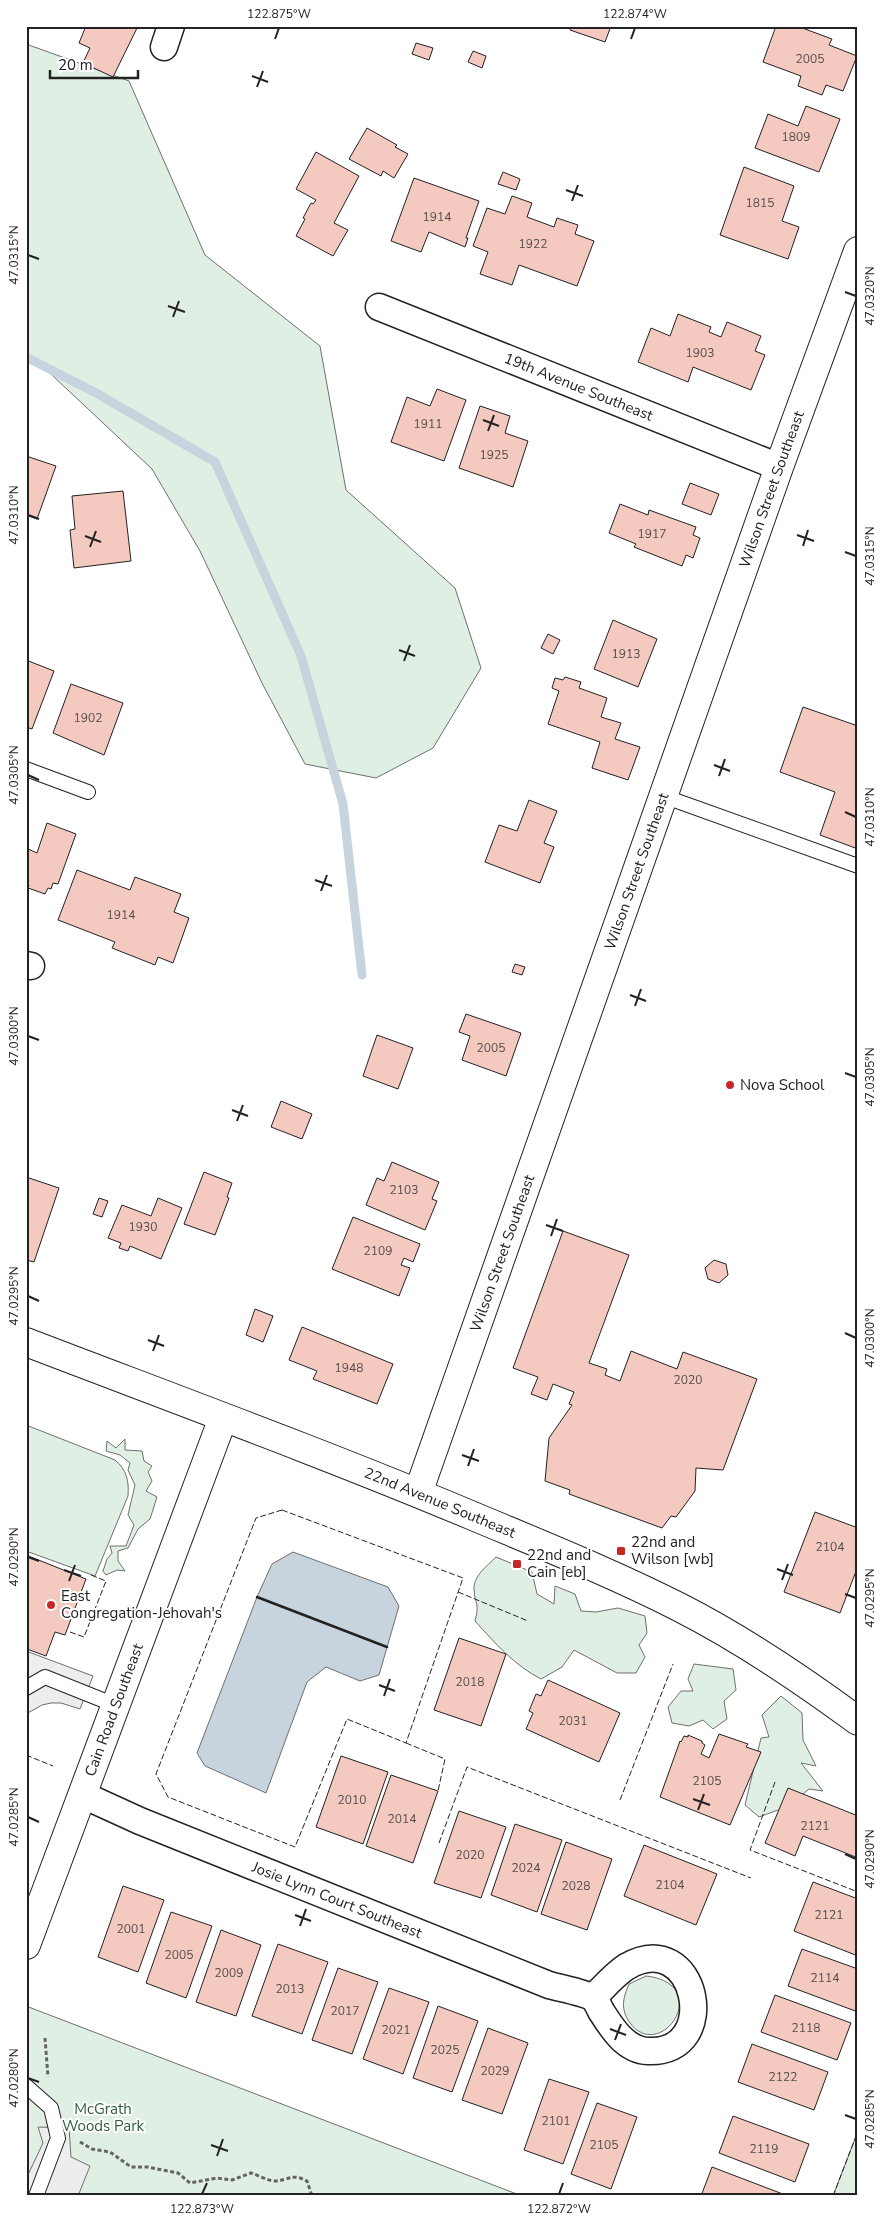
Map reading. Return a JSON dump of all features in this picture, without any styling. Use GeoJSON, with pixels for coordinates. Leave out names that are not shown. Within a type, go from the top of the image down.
{"type":"FeatureCollection","features":[{"type":"Feature","properties":{"kind":"street","name":"Wilson Street Southeast"},"geometry":{"type":"LineString","coordinates":[[418,1493],[779,467],[858,251]]}},
{"type":"Feature","properties":{"kind":"street","name":"19th Avenue Southeast"},"geometry":{"type":"LineString","coordinates":[[379,306],[779,467]]}},
{"type":"Feature","properties":{"kind":"street","name":"22nd Avenue Southeast"},"geometry":{"type":"LineString","coordinates":[[26,1342],[418,1493],[611,1575],[682,1608],[752,1648],[858,1721]]}},
{"type":"Feature","properties":{"kind":"street","name":"Cain Road Southeast"},"geometry":{"type":"LineString","coordinates":[[26,1944],[223,1418]]}},
{"type":"Feature","properties":{"kind":"street","name":"Josie Lynn Court Southeast"},"geometry":{"type":"LineString","coordinates":[[83,1795],[140,1821],[549,1985],[593,1998]]}},
{"type":"Feature","properties":{"kind":"lane"},"geometry":{"type":"LineString","coordinates":[[26,769],[88,792]]}},
{"type":"Feature","properties":{"kind":"lane"},"geometry":{"type":"LineString","coordinates":[[663,796],[858,866]]}},
{"type":"Feature","properties":{"kind":"lane"},"geometry":{"type":"LineString","coordinates":[[26,1688],[45,1677],[115,1705]]}},
{"type":"Feature","properties":{"kind":"lane"},"geometry":{"type":"LineString","coordinates":[[26,2086],[51,2108],[58,2138],[36,2196]]}},
{"type":"Feature","properties":{"kind":"path"},"geometry":{"type":"LineString","coordinates":[[45,2038],[51,2108]]}},
{"type":"Feature","properties":{"kind":"path"},"geometry":{"type":"LineString","coordinates":[[58,2138],[70,2136],[92,2149],[110,2152],[131,2167],[147,2167],[178,2172],[190,2183],[217,2178],[232,2180],[251,2173],[274,2181],[299,2176],[307,2181],[312,2196]]}},
{"type":"Feature","properties":{"kind":"green space"},"geometry":{"type":"Polygon","coordinates":[[[26,44],[129,81],[205,255],[320,346],[346,490],[455,588],[481,668],[433,748],[376,778],[305,764],[262,683],[200,551],[152,469],[37,361],[26,357],[26,44]]]}},
{"type":"Feature","properties":{"kind":"green space"},"geometry":{"type":"Polygon","coordinates":[[[26,1425],[115,1460],[125,1472],[128,1496],[95,1576],[26,1551],[26,1425]]]}},
{"type":"Feature","properties":{"kind":"green space"},"geometry":{"type":"Polygon","coordinates":[[[125,1439],[125,1450],[142,1451],[144,1461],[152,1466],[148,1472],[152,1481],[146,1491],[157,1497],[150,1519],[138,1529],[128,1548],[118,1551],[118,1561],[125,1571],[117,1570],[106,1575],[103,1571],[107,1559],[112,1553],[110,1546],[126,1546],[134,1525],[128,1515],[135,1485],[128,1470],[130,1463],[120,1455],[106,1451],[107,1441],[116,1448],[125,1439]]]}},
{"type":"Feature","properties":{"kind":"green space"},"geometry":{"type":"Polygon","coordinates":[[[496,1557],[532,1572],[537,1594],[554,1604],[555,1586],[575,1594],[581,1611],[596,1612],[618,1608],[645,1616],[647,1633],[639,1645],[645,1657],[636,1673],[617,1673],[574,1650],[562,1667],[541,1679],[522,1667],[475,1621],[477,1604],[474,1585],[481,1572],[496,1557]]]}},
{"type":"Feature","properties":{"kind":"green space"},"geometry":{"type":"Polygon","coordinates":[[[694,1664],[733,1669],[736,1690],[724,1701],[727,1719],[713,1729],[703,1720],[689,1726],[672,1723],[668,1707],[681,1691],[693,1691],[688,1679],[694,1664]]]}},
{"type":"Feature","properties":{"kind":"green space"},"geometry":{"type":"Polygon","coordinates":[[[781,1696],[802,1713],[803,1740],[816,1766],[801,1763],[823,1791],[809,1789],[789,1806],[759,1817],[745,1805],[761,1738],[769,1737],[762,1715],[781,1696]]]}},
{"type":"Feature","properties":{"kind":"green space"},"geometry":{"type":"Polygon","coordinates":[[[646,1976],[666,1982],[677,1992],[679,2005],[676,2018],[667,2028],[655,2034],[642,2033],[630,2023],[624,2008],[625,1994],[629,1984],[646,1976]]]}},
{"type":"Feature","properties":{"kind":"green space","name":"McGrath Woods Park"},"geometry":{"type":"Polygon","coordinates":[[[26,2006],[522,2196],[26,2196],[26,2006]]]}},
{"type":"Feature","properties":{"kind":"green space"},"geometry":{"type":"Polygon","coordinates":[[[858,2131],[858,2196],[833,2196],[858,2131]]]}},
{"type":"Feature","properties":{"kind":"shaded area"},"geometry":{"type":"Polygon","coordinates":[[[293,1552],[388,1587],[399,1606],[379,1675],[360,1681],[326,1667],[307,1682],[266,1793],[205,1766],[197,1753],[257,1597],[272,1564],[293,1552]]]}},
{"type":"Feature","properties":{"kind":"shaded area"},"geometry":{"type":"Polygon","coordinates":[[[26,1651],[93,1676],[80,1709],[61,1703],[51,1703],[42,1705],[26,1714],[26,1651]]]}},
{"type":"Feature","properties":{"kind":"shaded area"},"geometry":{"type":"Polygon","coordinates":[[[38,2127],[69,2128],[71,2157],[90,2166],[78,2196],[26,2196],[26,2179],[43,2143],[38,2127]]]}},
{"type":"Feature","properties":{"kind":"building"},"geometry":{"type":"Polygon","coordinates":[[[86,26],[138,26],[113,77],[83,63],[90,48],[79,43],[86,26]]]}},
{"type":"Feature","properties":{"kind":"building"},"geometry":{"type":"Polygon","coordinates":[[[572,26],[611,26],[605,42],[570,30],[572,26]]]}},
{"type":"Feature","properties":{"kind":"building"},"geometry":{"type":"Polygon","coordinates":[[[776,26],[797,26],[832,39],[829,45],[857,56],[843,91],[826,85],[822,95],[798,86],[801,76],[763,62],[776,26]]]}},
{"type":"Feature","properties":{"kind":"building"},"geometry":{"type":"Polygon","coordinates":[[[416,43],[433,48],[429,60],[412,54],[416,43]]]}},
{"type":"Feature","properties":{"kind":"building"},"geometry":{"type":"Polygon","coordinates":[[[473,51],[486,56],[482,68],[468,62],[473,51]]]}},
{"type":"Feature","properties":{"kind":"building"},"geometry":{"type":"Polygon","coordinates":[[[806,106],[840,119],[819,172],[755,148],[768,114],[798,126],[806,106]]]}},
{"type":"Feature","properties":{"kind":"building"},"geometry":{"type":"Polygon","coordinates":[[[367,128],[397,145],[395,147],[408,154],[394,178],[383,171],[381,176],[349,159],[367,128]]]}},
{"type":"Feature","properties":{"kind":"building"},"geometry":{"type":"Polygon","coordinates":[[[316,152],[359,176],[334,223],[348,230],[333,256],[296,236],[311,203],[313,204],[316,200],[296,189],[316,152]]]}},
{"type":"Feature","properties":{"kind":"building"},"geometry":{"type":"Polygon","coordinates":[[[744,167],[794,186],[782,221],[799,227],[788,259],[720,235],[744,167]]]}},
{"type":"Feature","properties":{"kind":"building"},"geometry":{"type":"Polygon","coordinates":[[[503,172],[520,179],[516,190],[498,184],[503,172]]]}},
{"type":"Feature","properties":{"kind":"building"},"geometry":{"type":"Polygon","coordinates":[[[414,178],[479,201],[466,238],[468,238],[465,247],[429,232],[421,252],[391,241],[414,178]]]}},
{"type":"Feature","properties":{"kind":"building"},"geometry":{"type":"Polygon","coordinates":[[[512,196],[532,203],[527,217],[554,227],[557,218],[578,225],[575,234],[594,241],[577,286],[519,265],[512,285],[480,274],[488,252],[473,246],[487,208],[505,214],[512,196]]]}},
{"type":"Feature","properties":{"kind":"building"},"geometry":{"type":"Polygon","coordinates":[[[678,314],[711,327],[709,332],[721,337],[727,322],[761,336],[755,351],[765,355],[751,390],[693,367],[688,382],[638,362],[651,328],[670,336],[678,314]]]}},
{"type":"Feature","properties":{"kind":"building"},"geometry":{"type":"Polygon","coordinates":[[[437,389],[466,400],[444,461],[391,442],[407,397],[430,406],[437,389]]]}},
{"type":"Feature","properties":{"kind":"building"},"geometry":{"type":"Polygon","coordinates":[[[480,406],[510,416],[505,433],[528,441],[513,487],[459,468],[480,406]]]}},
{"type":"Feature","properties":{"kind":"building"},"geometry":{"type":"Polygon","coordinates":[[[26,456],[56,466],[37,519],[26,515],[26,456]]]}},
{"type":"Feature","properties":{"kind":"building"},"geometry":{"type":"Polygon","coordinates":[[[690,483],[719,494],[711,515],[682,504],[690,483]]]}},
{"type":"Feature","properties":{"kind":"building"},"geometry":{"type":"Polygon","coordinates":[[[123,491],[131,561],[74,568],[70,530],[75,529],[72,496],[123,491]]]}},
{"type":"Feature","properties":{"kind":"building"},"geometry":{"type":"Polygon","coordinates":[[[620,504],[648,515],[649,510],[696,527],[693,535],[700,538],[693,558],[686,555],[682,566],[634,547],[636,544],[609,533],[620,504]]]}},
{"type":"Feature","properties":{"kind":"building"},"geometry":{"type":"Polygon","coordinates":[[[613,620],[657,639],[638,687],[594,669],[613,620]]]}},
{"type":"Feature","properties":{"kind":"building"},"geometry":{"type":"Polygon","coordinates":[[[548,634],[560,640],[553,654],[541,648],[548,634]]]}},
{"type":"Feature","properties":{"kind":"building"},"geometry":{"type":"Polygon","coordinates":[[[26,660],[54,671],[32,729],[26,727],[26,660]]]}},
{"type":"Feature","properties":{"kind":"building"},"geometry":{"type":"Polygon","coordinates":[[[565,677],[581,682],[579,688],[607,698],[601,717],[621,723],[615,739],[640,747],[628,780],[592,768],[600,742],[548,724],[559,691],[552,688],[555,678],[563,680],[565,677]]]}},
{"type":"Feature","properties":{"kind":"building"},"geometry":{"type":"Polygon","coordinates":[[[71,684],[123,703],[104,755],[53,733],[71,684]]]}},
{"type":"Feature","properties":{"kind":"building"},"geometry":{"type":"Polygon","coordinates":[[[803,707],[858,726],[858,849],[820,835],[835,792],[780,772],[803,707]]]}},
{"type":"Feature","properties":{"kind":"building"},"geometry":{"type":"Polygon","coordinates":[[[529,800],[557,811],[544,843],[554,847],[540,883],[485,862],[499,825],[517,831],[529,800]]]}},
{"type":"Feature","properties":{"kind":"building"},"geometry":{"type":"Polygon","coordinates":[[[47,823],[76,834],[58,884],[53,883],[51,889],[48,888],[45,894],[28,888],[29,885],[26,884],[26,848],[37,853],[47,823]]]}},
{"type":"Feature","properties":{"kind":"building"},"geometry":{"type":"Polygon","coordinates":[[[77,870],[130,890],[135,877],[181,894],[174,912],[189,918],[173,963],[158,957],[155,965],[112,948],[115,942],[58,920],[77,870]]]}},
{"type":"Feature","properties":{"kind":"building"},"geometry":{"type":"Polygon","coordinates":[[[515,964],[525,967],[522,975],[512,972],[515,964]]]}},
{"type":"Feature","properties":{"kind":"building"},"geometry":{"type":"Polygon","coordinates":[[[466,1014],[521,1033],[506,1076],[462,1060],[470,1036],[459,1032],[466,1014]]]}},
{"type":"Feature","properties":{"kind":"building"},"geometry":{"type":"Polygon","coordinates":[[[377,1035],[413,1048],[398,1089],[363,1076],[377,1035]]]}},
{"type":"Feature","properties":{"kind":"building"},"geometry":{"type":"Polygon","coordinates":[[[281,1101],[312,1114],[302,1139],[271,1127],[281,1101]]]}},
{"type":"Feature","properties":{"kind":"building"},"geometry":{"type":"Polygon","coordinates":[[[392,1162],[439,1182],[432,1199],[437,1201],[425,1230],[366,1205],[377,1178],[384,1181],[392,1162]]]}},
{"type":"Feature","properties":{"kind":"building"},"geometry":{"type":"Polygon","coordinates":[[[204,1172],[232,1183],[227,1197],[229,1198],[215,1235],[184,1224],[204,1172]]]}},
{"type":"Feature","properties":{"kind":"building"},"geometry":{"type":"Polygon","coordinates":[[[26,1177],[59,1188],[34,1262],[26,1260],[26,1177]]]}},
{"type":"Feature","properties":{"kind":"building"},"geometry":{"type":"Polygon","coordinates":[[[99,1198],[108,1201],[102,1217],[93,1214],[99,1198]]]}},
{"type":"Feature","properties":{"kind":"building"},"geometry":{"type":"Polygon","coordinates":[[[158,1198],[182,1208],[161,1259],[130,1246],[128,1251],[119,1248],[121,1243],[108,1238],[122,1205],[151,1216],[158,1198]]]}},
{"type":"Feature","properties":{"kind":"building"},"geometry":{"type":"Polygon","coordinates":[[[353,1217],[420,1244],[413,1262],[404,1258],[401,1265],[410,1268],[399,1296],[332,1269],[353,1217]]]}},
{"type":"Feature","properties":{"kind":"building"},"geometry":{"type":"Polygon","coordinates":[[[563,1231],[629,1255],[589,1363],[607,1369],[605,1375],[620,1381],[631,1351],[677,1369],[683,1352],[757,1379],[723,1470],[696,1468],[695,1491],[676,1517],[671,1516],[662,1528],[569,1494],[570,1490],[545,1481],[549,1438],[572,1405],[569,1404],[574,1392],[553,1384],[547,1400],[531,1394],[538,1377],[513,1368],[563,1231]]]}},
{"type":"Feature","properties":{"kind":"building"},"geometry":{"type":"Polygon","coordinates":[[[714,1260],[726,1264],[728,1275],[719,1283],[708,1279],[705,1268],[714,1260]]]}},
{"type":"Feature","properties":{"kind":"building"},"geometry":{"type":"Polygon","coordinates":[[[255,1309],[273,1316],[263,1342],[246,1335],[255,1309]]]}},
{"type":"Feature","properties":{"kind":"building"},"geometry":{"type":"Polygon","coordinates":[[[302,1327],[393,1364],[377,1404],[313,1379],[317,1371],[289,1360],[302,1327]]]}},
{"type":"Feature","properties":{"kind":"building"},"geometry":{"type":"Polygon","coordinates":[[[815,1512],[858,1528],[858,1566],[840,1613],[784,1592],[815,1512]]]}},
{"type":"Feature","properties":{"kind":"building","name":"East Congregation-Jehovah's"},"geometry":{"type":"Polygon","coordinates":[[[26,1555],[86,1579],[65,1635],[55,1632],[46,1656],[27,1649],[26,1651],[26,1555]]]}},
{"type":"Feature","properties":{"kind":"building"},"geometry":{"type":"Polygon","coordinates":[[[459,1638],[506,1654],[481,1726],[434,1710],[459,1638]]]}},
{"type":"Feature","properties":{"kind":"building"},"geometry":{"type":"Polygon","coordinates":[[[548,1680],[620,1713],[599,1762],[526,1729],[533,1713],[529,1711],[536,1694],[541,1696],[548,1680]]]}},
{"type":"Feature","properties":{"kind":"building"},"geometry":{"type":"Polygon","coordinates":[[[719,1734],[748,1744],[746,1747],[761,1752],[730,1825],[660,1797],[680,1741],[684,1736],[688,1737],[688,1735],[702,1741],[705,1745],[701,1754],[709,1758],[719,1734]]]}},
{"type":"Feature","properties":{"kind":"building"},"geometry":{"type":"Polygon","coordinates":[[[341,1756],[388,1772],[363,1844],[316,1827],[341,1756]]]}},
{"type":"Feature","properties":{"kind":"building"},"geometry":{"type":"Polygon","coordinates":[[[391,1775],[438,1791],[413,1863],[366,1846],[391,1775]]]}},
{"type":"Feature","properties":{"kind":"building"},"geometry":{"type":"Polygon","coordinates":[[[788,1788],[858,1816],[858,1858],[803,1836],[795,1856],[765,1843],[788,1788]]]}},
{"type":"Feature","properties":{"kind":"building"},"geometry":{"type":"Polygon","coordinates":[[[459,1811],[506,1827],[481,1898],[434,1883],[459,1811]]]}},
{"type":"Feature","properties":{"kind":"building"},"geometry":{"type":"Polygon","coordinates":[[[515,1824],[562,1840],[537,1912],[491,1895],[515,1824]]]}},
{"type":"Feature","properties":{"kind":"building"},"geometry":{"type":"Polygon","coordinates":[[[566,1842],[612,1859],[587,1930],[541,1914],[566,1842]]]}},
{"type":"Feature","properties":{"kind":"building"},"geometry":{"type":"Polygon","coordinates":[[[644,1845],[717,1874],[696,1925],[624,1896],[644,1845]]]}},
{"type":"Feature","properties":{"kind":"building"},"geometry":{"type":"Polygon","coordinates":[[[813,1882],[858,1899],[858,1956],[794,1931],[813,1882]]]}},
{"type":"Feature","properties":{"kind":"building"},"geometry":{"type":"Polygon","coordinates":[[[123,1886],[164,1900],[138,1972],[98,1957],[123,1886]]]}},
{"type":"Feature","properties":{"kind":"building"},"geometry":{"type":"Polygon","coordinates":[[[171,1912],[212,1926],[186,1998],[146,1983],[171,1912]]]}},
{"type":"Feature","properties":{"kind":"building"},"geometry":{"type":"Polygon","coordinates":[[[221,1930],[261,1945],[236,2016],[196,2002],[221,1930]]]}},
{"type":"Feature","properties":{"kind":"building"},"geometry":{"type":"Polygon","coordinates":[[[278,1944],[328,1962],[302,2034],[252,2016],[278,1944]]]}},
{"type":"Feature","properties":{"kind":"building"},"geometry":{"type":"Polygon","coordinates":[[[802,1949],[858,1969],[858,2012],[788,1986],[802,1949]]]}},
{"type":"Feature","properties":{"kind":"building"},"geometry":{"type":"Polygon","coordinates":[[[338,1968],[378,1982],[352,2054],[312,2040],[338,1968]]]}},
{"type":"Feature","properties":{"kind":"building"},"geometry":{"type":"Polygon","coordinates":[[[389,1988],[429,2002],[403,2074],[363,2059],[389,1988]]]}},
{"type":"Feature","properties":{"kind":"building"},"geometry":{"type":"Polygon","coordinates":[[[775,1995],[851,2023],[837,2060],[761,2032],[775,1995]]]}},
{"type":"Feature","properties":{"kind":"building"},"geometry":{"type":"Polygon","coordinates":[[[438,2006],[478,2021],[452,2092],[413,2078],[438,2006]]]}},
{"type":"Feature","properties":{"kind":"building"},"geometry":{"type":"Polygon","coordinates":[[[488,2028],[528,2043],[502,2114],[462,2100],[488,2028]]]}},
{"type":"Feature","properties":{"kind":"building"},"geometry":{"type":"Polygon","coordinates":[[[752,2044],[828,2072],[814,2110],[738,2082],[752,2044]]]}},
{"type":"Feature","properties":{"kind":"building"},"geometry":{"type":"Polygon","coordinates":[[[549,2079],[589,2092],[563,2164],[524,2150],[549,2079]]]}},
{"type":"Feature","properties":{"kind":"building"},"geometry":{"type":"Polygon","coordinates":[[[597,2103],[637,2117],[611,2189],[571,2174],[597,2103]]]}},
{"type":"Feature","properties":{"kind":"building"},"geometry":{"type":"Polygon","coordinates":[[[733,2116],[809,2144],[795,2182],[719,2153],[733,2116]]]}},
{"type":"Feature","properties":{"kind":"building"},"geometry":{"type":"Polygon","coordinates":[[[712,2167],[788,2196],[701,2196],[712,2167]]]}},
{"type":"Feature","properties":{"kind":"waterway"},"geometry":{"type":"LineString","coordinates":[[26,357],[98,394],[215,462],[301,656],[343,804],[362,975]]}},
{"type":"Feature","properties":{"kind":"fence"},"geometry":{"type":"LineString","coordinates":[[282,1510],[463,1578],[406,1743],[347,1719],[295,1847],[168,1797],[156,1774],[256,1518],[282,1510]]}},
{"type":"Feature","properties":{"kind":"fence"},"geometry":{"type":"LineString","coordinates":[[70,1632],[84,1637],[106,1581],[91,1575]]}},
{"type":"Feature","properties":{"kind":"fence"},"geometry":{"type":"LineString","coordinates":[[458,1592],[528,1621]]}},
{"type":"Feature","properties":{"kind":"fence"},"geometry":{"type":"LineString","coordinates":[[620,1800],[673,1664]]}},
{"type":"Feature","properties":{"kind":"fence"},"geometry":{"type":"LineString","coordinates":[[406,1743],[445,1759],[438,1791]]}},
{"type":"Feature","properties":{"kind":"fence"},"geometry":{"type":"LineString","coordinates":[[26,1755],[53,1766]]}},
{"type":"Feature","properties":{"kind":"fence"},"geometry":{"type":"LineString","coordinates":[[439,1843],[467,1767],[751,1878]]}},
{"type":"Feature","properties":{"kind":"fence"},"geometry":{"type":"LineString","coordinates":[[775,1782],[750,1850],[858,1892]]}},
{"type":"Feature","properties":{"kind":"fence"},"geometry":{"type":"LineString","coordinates":[[833,2196],[858,2131]]}},
{"type":"Feature","properties":{"kind":"wall"},"geometry":{"type":"LineString","coordinates":[[257,1597],[387,1647]]}},
{"type":"Feature","properties":{"kind":"place","name":"Nova School"},"geometry":{"type":"Point","coordinates":[730,1085]}},
{"type":"Feature","properties":{"kind":"place","name":"22nd and Wilson [wb]"},"geometry":{"type":"Point","coordinates":[621,1551]}},
{"type":"Feature","properties":{"kind":"place","name":"22nd and Cain [eb]"},"geometry":{"type":"Point","coordinates":[517,1564]}},
{"type":"Feature","properties":{"kind":"place","name":"East Congregation-Jehovah's"},"geometry":{"type":"Point","coordinates":[51,1605]}}]}
